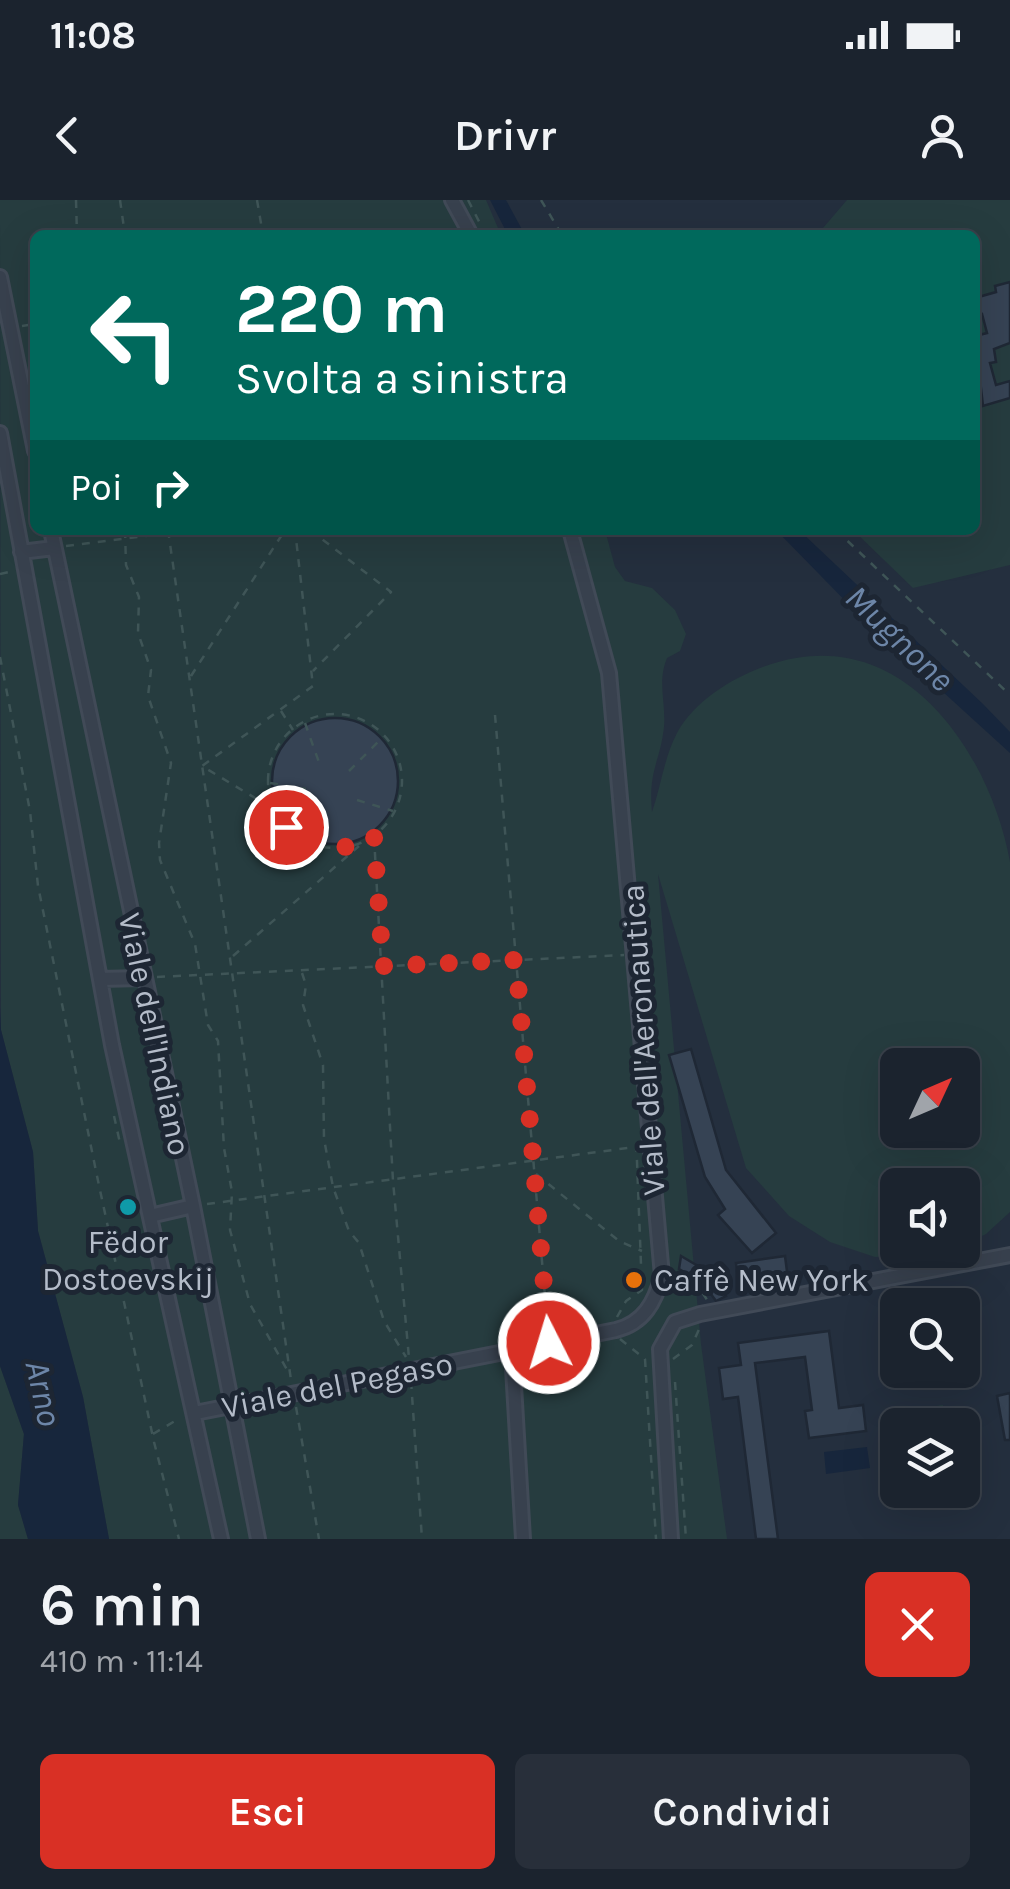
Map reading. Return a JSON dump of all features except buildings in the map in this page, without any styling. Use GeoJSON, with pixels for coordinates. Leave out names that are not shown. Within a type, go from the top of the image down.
{"type":"FeatureCollection","features":[{"type":"Feature","properties":{"kind":"street"},"geometry":{"type":"LineString","coordinates":[[452,200],[468,230]]}},
{"type":"Feature","properties":{"kind":"street"},"geometry":{"type":"LineString","coordinates":[[0,277],[5,328],[30,430]]}},
{"type":"Feature","properties":{"kind":"street"},"geometry":{"type":"LineString","coordinates":[[0,433],[100,980],[220,1539]]}},
{"type":"Feature","properties":{"kind":"street","name":"Viale dell'Indiano"},"geometry":{"type":"LineString","coordinates":[[52,535],[193,1206],[258,1539]]}},
{"type":"Feature","properties":{"kind":"street","name":"Viale dell'Aeronautica"},"geometry":{"type":"LineString","coordinates":[[571,535],[609,673],[628,850],[662,1276],[649,1309]]}},
{"type":"Feature","properties":{"kind":"street"},"geometry":{"type":"LineString","coordinates":[[21,552],[54,548]]}},
{"type":"Feature","properties":{"kind":"street"},"geometry":{"type":"LineString","coordinates":[[100,980],[142,978]]}},
{"type":"Feature","properties":{"kind":"street"},"geometry":{"type":"LineString","coordinates":[[150,1216],[193,1206]]}},
{"type":"Feature","properties":{"kind":"street"},"geometry":{"type":"LineString","coordinates":[[671,1539],[660,1349],[671,1326],[700,1314],[1010,1255]]}},
{"type":"Feature","properties":{"kind":"street"},"geometry":{"type":"LineString","coordinates":[[649,1309],[671,1326]]}},
{"type":"Feature","properties":{"kind":"street","name":"Viale del Pegaso"},"geometry":{"type":"LineString","coordinates":[[196,1413],[616,1330],[628,1327],[649,1309]]}},
{"type":"Feature","properties":{"kind":"street"},"geometry":{"type":"LineString","coordinates":[[512,1350],[523,1539]]}},
{"type":"Feature","properties":{"kind":"path"},"geometry":{"type":"LineString","coordinates":[[76,200],[77,230]]}},
{"type":"Feature","properties":{"kind":"path"},"geometry":{"type":"LineString","coordinates":[[120,200],[124,230]]}},
{"type":"Feature","properties":{"kind":"path"},"geometry":{"type":"LineString","coordinates":[[258,200],[262,230]]}},
{"type":"Feature","properties":{"kind":"path"},"geometry":{"type":"LineString","coordinates":[[468,200],[483,230]]}},
{"type":"Feature","properties":{"kind":"path"},"geometry":{"type":"LineString","coordinates":[[542,200],[559,230]]}},
{"type":"Feature","properties":{"kind":"path"},"geometry":{"type":"LineString","coordinates":[[125,535],[126,565],[140,598],[140,643],[151,670],[148,696],[171,763],[158,842],[160,860],[195,944],[208,1025],[218,1042],[230,1230],[250,1304],[291,1376]]}},
{"type":"Feature","properties":{"kind":"path"},"geometry":{"type":"LineString","coordinates":[[54,548],[150,535]]}},
{"type":"Feature","properties":{"kind":"path"},"geometry":{"type":"LineString","coordinates":[[168,535],[293,1394],[319,1539]]}},
{"type":"Feature","properties":{"kind":"path"},"geometry":{"type":"LineString","coordinates":[[189,678],[282,535]]}},
{"type":"Feature","properties":{"kind":"path"},"geometry":{"type":"LineString","coordinates":[[202,766],[313,686],[296,535]]}},
{"type":"Feature","properties":{"kind":"path"},"geometry":{"type":"LineString","coordinates":[[312,673],[391,592],[317,535]]}},
{"type":"Feature","properties":{"kind":"path"},"geometry":{"type":"LineString","coordinates":[[841,535],[1010,696]]}},
{"type":"Feature","properties":{"kind":"path"},"geometry":{"type":"LineString","coordinates":[[0,574],[10,572]]}},
{"type":"Feature","properties":{"kind":"path"},"geometry":{"type":"LineString","coordinates":[[0,657],[30,812],[38,886],[152,1434],[179,1539]]}},
{"type":"Feature","properties":{"kind":"path"},"geometry":{"type":"LineString","coordinates":[[281,709],[292,730]]}},
{"type":"Feature","properties":{"kind":"path"},"geometry":{"type":"LineString","coordinates":[[495,715],[549,1343]]}},
{"type":"Feature","properties":{"kind":"path"},"geometry":{"type":"LineString","coordinates":[[230,958],[374,836],[395,812],[402,776],[397,757],[384,736],[348,716],[323,716],[304,722],[277,748],[268,783],[274,808],[286,827],[308,842],[337,848],[364,842]]}},
{"type":"Feature","properties":{"kind":"path"},"geometry":{"type":"LineString","coordinates":[[304,722],[321,768]]}},
{"type":"Feature","properties":{"kind":"path"},"geometry":{"type":"LineString","coordinates":[[348,771],[384,736]]}},
{"type":"Feature","properties":{"kind":"path"},"geometry":{"type":"LineString","coordinates":[[202,766],[274,808]]}},
{"type":"Feature","properties":{"kind":"path"},"geometry":{"type":"LineString","coordinates":[[268,783],[306,789]]}},
{"type":"Feature","properties":{"kind":"path"},"geometry":{"type":"LineString","coordinates":[[357,800],[395,812]]}},
{"type":"Feature","properties":{"kind":"path"},"geometry":{"type":"LineString","coordinates":[[301,970],[306,985],[303,1004],[323,1064],[324,1139],[333,1187],[342,1216],[359,1243],[384,1321],[410,1363],[393,1180],[374,836]]}},
{"type":"Feature","properties":{"kind":"path"},"geometry":{"type":"LineString","coordinates":[[142,978],[625,954],[626,971]]}},
{"type":"Feature","properties":{"kind":"path"},"geometry":{"type":"LineString","coordinates":[[636,1129],[642,1290],[620,1308],[616,1330],[625,1347],[645,1360],[656,1539]]}},
{"type":"Feature","properties":{"kind":"path"},"geometry":{"type":"LineString","coordinates":[[193,1206],[637,1147]]}},
{"type":"Feature","properties":{"kind":"path"},"geometry":{"type":"LineString","coordinates":[[534,1173],[619,1241],[643,1251]]}},
{"type":"Feature","properties":{"kind":"path"},"geometry":{"type":"LineString","coordinates":[[686,1539],[673,1357],[698,1336],[700,1314]]}},
{"type":"Feature","properties":{"kind":"path"},"geometry":{"type":"LineString","coordinates":[[410,1371],[422,1539]]}},
{"type":"Feature","properties":{"kind":"path"},"geometry":{"type":"LineString","coordinates":[[152,1434],[164,1423],[196,1413]]}},
{"type":"Feature","properties":{"kind":"green space"},"geometry":{"type":"Polygon","coordinates":[[[0,200],[486,200],[499,230],[30,230],[30,535],[606,535],[615,567],[625,581],[652,588],[675,610],[686,634],[680,651],[667,658],[664,667],[664,727],[653,776],[652,812],[677,733],[699,705],[746,674],[796,658],[838,657],[877,667],[911,687],[941,714],[986,785],[1010,862],[1010,1212],[980,1237],[980,1168],[880,1168],[880,1257],[830,1242],[789,1216],[746,1168],[658,874],[701,1344],[727,1539],[109,1539],[83,1397],[38,1231],[33,1152],[1,1030],[0,200]]]}},
{"type":"Feature","properties":{"kind":"green space"},"geometry":{"type":"Polygon","coordinates":[[[847,200],[1010,200],[1010,565],[913,588],[858,535],[980,535],[980,230],[821,230],[847,200]]]}},
{"type":"Feature","properties":{"kind":"green space"},"geometry":{"type":"Polygon","coordinates":[[[0,1366],[24,1434],[18,1505],[28,1539],[0,1539],[0,1366]]]}},
{"type":"Feature","properties":{"kind":"water"},"geometry":{"type":"Polygon","coordinates":[[[490,200],[506,200],[522,230],[505,230],[490,200]]]}},
{"type":"Feature","properties":{"kind":"water","name":"Mugnone"},"geometry":{"type":"Polygon","coordinates":[[[781,535],[804,535],[983,704],[1010,732],[1010,753],[864,620],[781,535]]]}},
{"type":"Feature","properties":{"kind":"water","name":"Arno"},"geometry":{"type":"Polygon","coordinates":[[[0,1008],[1,1030],[33,1152],[38,1231],[83,1397],[109,1539],[28,1539],[18,1505],[24,1434],[0,1366],[0,1008]]]}},
{"type":"Feature","properties":{"kind":"water"},"geometry":{"type":"Polygon","coordinates":[[[867,1447],[870,1468],[826,1474],[824,1452],[867,1447]]]}},
{"type":"Feature","properties":{"kind":"place","name":"Fëdor Dostoevskij"},"geometry":{"type":"Point","coordinates":[128,1207]}},
{"type":"Feature","properties":{"kind":"place","name":"Caffè New York"},"geometry":{"type":"Point","coordinates":[634,1280]}},
{"type":"Feature","properties":{"kind":"route"},"geometry":{"type":"LineString","coordinates":[[286,827],[308,842],[327,848],[354,846],[374,836],[383,966],[516,960],[549,1343]]}}]}
